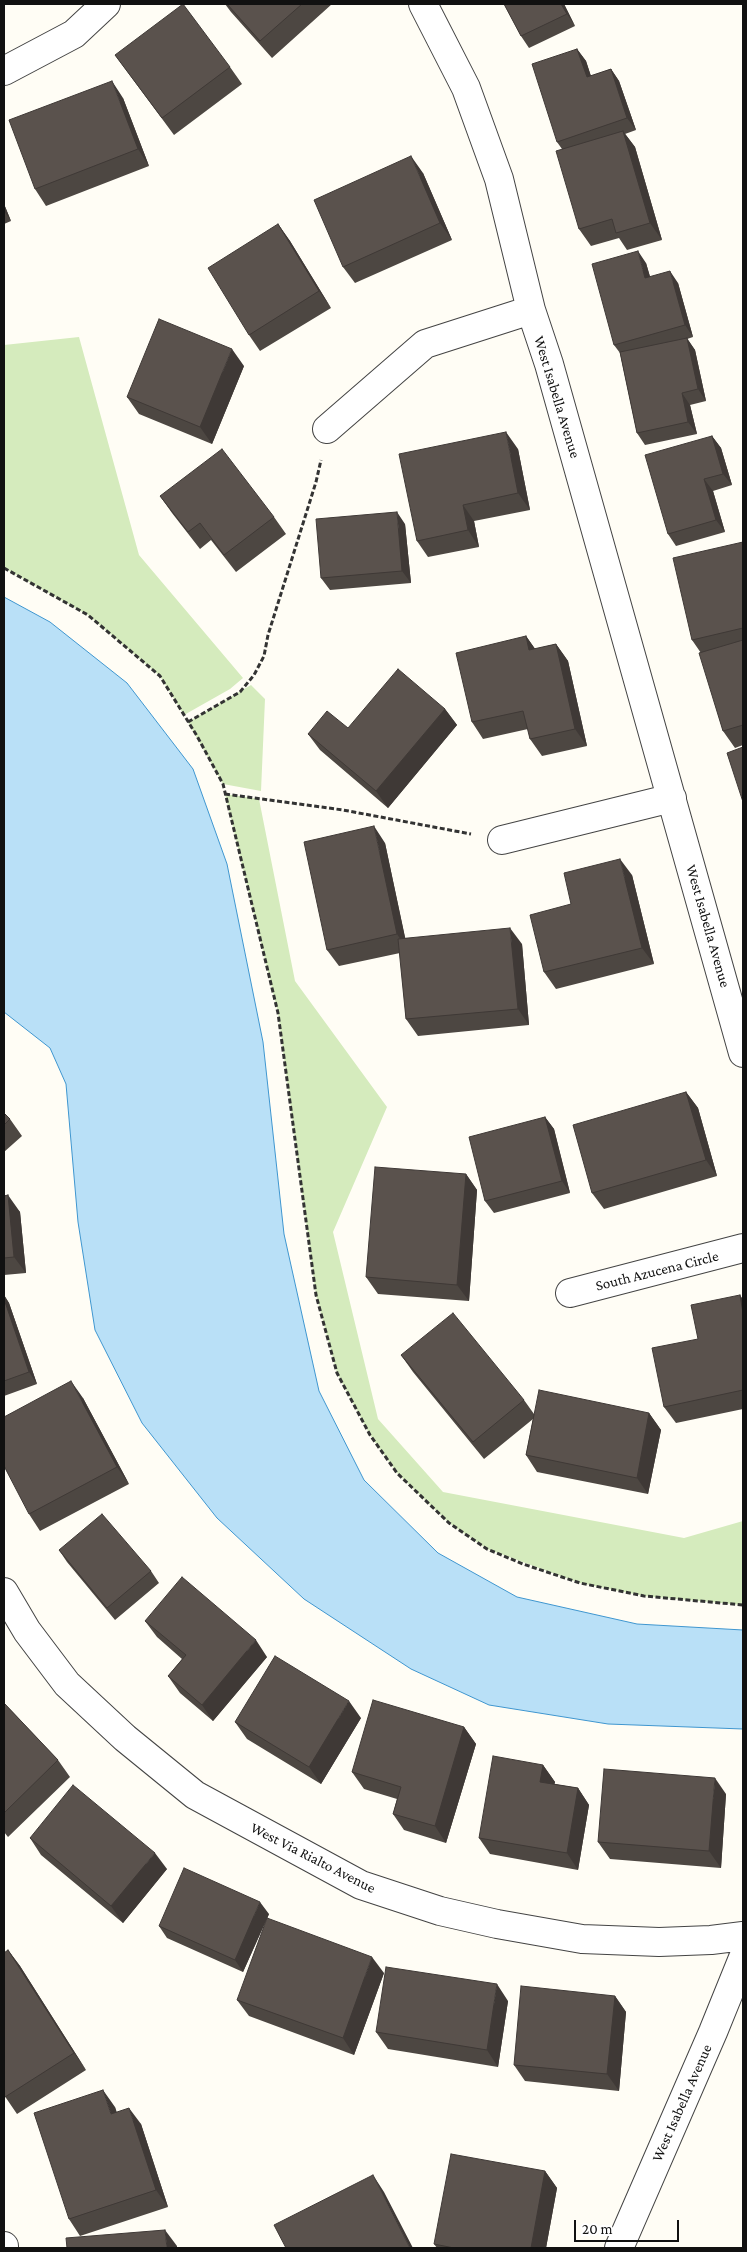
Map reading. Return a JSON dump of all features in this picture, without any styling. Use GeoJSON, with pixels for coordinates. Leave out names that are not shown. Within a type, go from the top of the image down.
{"type":"FeatureCollection","features":[{"type":"Feature","properties":{"kind":"street"},"geometry":{"type":"LineString","coordinates":[[4,71],[74,34],[106,4]]}},
{"type":"Feature","properties":{"kind":"street","name":"West Isabella Avenue"},"geometry":{"type":"LineString","coordinates":[[423,4],[466,88],[499,179],[531,310],[552,374],[743,1053]]}},
{"type":"Feature","properties":{"kind":"street"},"geometry":{"type":"LineString","coordinates":[[327,429],[425,344],[531,310]]}},
{"type":"Feature","properties":{"kind":"street"},"geometry":{"type":"LineString","coordinates":[[502,840],[672,798]]}},
{"type":"Feature","properties":{"kind":"street","name":"South Azucena Circle"},"geometry":{"type":"LineString","coordinates":[[570,1293],[743,1248]]}},
{"type":"Feature","properties":{"kind":"street","name":"West Via Rialto Avenue"},"geometry":{"type":"LineString","coordinates":[[4,1592],[27,1631],[67,1684],[139,1750],[195,1795],[361,1885],[440,1911],[497,1924],[582,1939],[659,1942],[711,1940],[743,1936]]}},
{"type":"Feature","properties":{"kind":"street","name":"West Isabella Avenue"},"geometry":{"type":"LineString","coordinates":[[619,2248],[713,2032],[743,1958]]}},
{"type":"Feature","properties":{"kind":"path"},"geometry":{"type":"LineString","coordinates":[[188,722],[240,692],[254,675],[264,656],[268,635],[316,482],[327,429]]}},
{"type":"Feature","properties":{"kind":"path"},"geometry":{"type":"LineString","coordinates":[[4,568],[88,615],[160,676],[223,784],[278,1013],[316,1295],[337,1373],[370,1435],[396,1473],[449,1522],[488,1549],[580,1583],[644,1596],[743,1605]]}},
{"type":"Feature","properties":{"kind":"path"},"geometry":{"type":"LineString","coordinates":[[225,794],[343,810],[502,840]]}},
{"type":"Feature","properties":{"kind":"green space"},"geometry":{"type":"Polygon","coordinates":[[[79,337],[139,555],[243,678],[230,689],[184,715],[160,676],[88,615],[4,568],[4,345],[79,337]]]}},
{"type":"Feature","properties":{"kind":"green space"},"geometry":{"type":"Polygon","coordinates":[[[251,685],[265,699],[261,791],[223,784],[188,722],[251,685]]]}},
{"type":"Feature","properties":{"kind":"green space"},"geometry":{"type":"Polygon","coordinates":[[[225,794],[259,799],[295,981],[387,1107],[333,1232],[378,1419],[443,1492],[684,1538],[743,1521],[743,1605],[644,1596],[580,1583],[487,1549],[449,1523],[397,1473],[370,1435],[337,1373],[316,1295],[278,1013],[225,794]]]}},
{"type":"Feature","properties":{"kind":"water"},"geometry":{"type":"Polygon","coordinates":[[[4,597],[50,622],[127,683],[193,769],[227,864],[263,1042],[284,1234],[319,1391],[364,1480],[438,1553],[517,1597],[637,1624],[743,1630],[743,1729],[608,1724],[489,1705],[411,1669],[304,1599],[217,1518],[142,1423],[95,1330],[78,1222],[66,1084],[50,1048],[4,1012],[4,597]]]}},
{"type":"Feature","properties":{"kind":"building"},"geometry":{"type":"Polygon","coordinates":[[[183,4],[230,67],[162,118],[115,55],[183,4]]]}},
{"type":"Feature","properties":{"kind":"building"},"geometry":{"type":"Polygon","coordinates":[[[227,4],[302,4],[260,41],[227,4]]]}},
{"type":"Feature","properties":{"kind":"building"},"geometry":{"type":"Polygon","coordinates":[[[504,4],[561,4],[567,14],[521,36],[504,4]]]}},
{"type":"Feature","properties":{"kind":"building"},"geometry":{"type":"Polygon","coordinates":[[[577,49],[587,77],[611,69],[627,118],[557,142],[532,64],[577,49]]]}},
{"type":"Feature","properties":{"kind":"building"},"geometry":{"type":"Polygon","coordinates":[[[112,81],[138,149],[35,189],[9,120],[112,81]]]}},
{"type":"Feature","properties":{"kind":"building"},"geometry":{"type":"Polygon","coordinates":[[[623,131],[650,223],[616,233],[612,219],[579,229],[556,151],[623,131]]]}},
{"type":"Feature","properties":{"kind":"building"},"geometry":{"type":"Polygon","coordinates":[[[411,156],[440,223],[343,267],[314,200],[411,156]]]}},
{"type":"Feature","properties":{"kind":"building"},"geometry":{"type":"Polygon","coordinates":[[[278,224],[319,291],[249,335],[208,268],[278,224]]]}},
{"type":"Feature","properties":{"kind":"building"},"geometry":{"type":"Polygon","coordinates":[[[638,251],[645,278],[670,271],[685,325],[614,345],[592,264],[638,251]]]}},
{"type":"Feature","properties":{"kind":"building"},"geometry":{"type":"Polygon","coordinates":[[[159,319],[232,349],[200,427],[127,397],[159,319]]]}},
{"type":"Feature","properties":{"kind":"building"},"geometry":{"type":"Polygon","coordinates":[[[687,338],[698,389],[682,393],[688,422],[637,433],[620,352],[687,338]]]}},
{"type":"Feature","properties":{"kind":"building"},"geometry":{"type":"Polygon","coordinates":[[[506,432],[518,493],[463,505],[468,530],[417,541],[399,454],[506,432]]]}},
{"type":"Feature","properties":{"kind":"building"},"geometry":{"type":"Polygon","coordinates":[[[712,436],[723,474],[704,479],[716,520],[668,534],[645,455],[712,436]]]}},
{"type":"Feature","properties":{"kind":"building"},"geometry":{"type":"Polygon","coordinates":[[[222,449],[274,517],[224,555],[200,523],[188,532],[160,496],[222,449]]]}},
{"type":"Feature","properties":{"kind":"building"},"geometry":{"type":"Polygon","coordinates":[[[397,512],[402,571],[321,578],[316,519],[397,512]]]}},
{"type":"Feature","properties":{"kind":"building"},"geometry":{"type":"Polygon","coordinates":[[[743,542],[743,628],[692,640],[673,558],[743,542]]]}},
{"type":"Feature","properties":{"kind":"building"},"geometry":{"type":"Polygon","coordinates":[[[526,636],[529,650],[556,644],[575,729],[530,739],[523,711],[472,722],[456,653],[526,636]]]}},
{"type":"Feature","properties":{"kind":"building"},"geometry":{"type":"Polygon","coordinates":[[[743,640],[743,725],[723,731],[699,653],[743,640]]]}},
{"type":"Feature","properties":{"kind":"building"},"geometry":{"type":"Polygon","coordinates":[[[398,669],[445,709],[376,791],[308,734],[327,711],[348,728],[398,669]]]}},
{"type":"Feature","properties":{"kind":"building"},"geometry":{"type":"Polygon","coordinates":[[[743,747],[743,802],[727,753],[743,747]]]}},
{"type":"Feature","properties":{"kind":"building"},"geometry":{"type":"Polygon","coordinates":[[[374,826],[397,934],[327,950],[304,842],[374,826]]]}},
{"type":"Feature","properties":{"kind":"building"},"geometry":{"type":"Polygon","coordinates":[[[620,859],[642,948],[544,972],[530,915],[571,904],[564,873],[620,859]]]}},
{"type":"Feature","properties":{"kind":"building"},"geometry":{"type":"Polygon","coordinates":[[[510,928],[518,1009],[406,1019],[398,939],[510,928]]]}},
{"type":"Feature","properties":{"kind":"building"},"geometry":{"type":"Polygon","coordinates":[[[686,1092],[706,1160],[592,1193],[573,1125],[686,1092]]]}},
{"type":"Feature","properties":{"kind":"building"},"geometry":{"type":"Polygon","coordinates":[[[4,1113],[10,1119],[4,1125],[4,1113]]]}},
{"type":"Feature","properties":{"kind":"building"},"geometry":{"type":"Polygon","coordinates":[[[545,1117],[562,1181],[485,1201],[469,1137],[545,1117]]]}},
{"type":"Feature","properties":{"kind":"building"},"geometry":{"type":"Polygon","coordinates":[[[375,1167],[466,1174],[457,1285],[366,1277],[375,1167]]]}},
{"type":"Feature","properties":{"kind":"building"},"geometry":{"type":"Polygon","coordinates":[[[8,1195],[14,1257],[4,1258],[4,1196],[8,1195]]]}},
{"type":"Feature","properties":{"kind":"building"},"geometry":{"type":"Polygon","coordinates":[[[740,1295],[743,1313],[743,1390],[664,1407],[652,1348],[698,1339],[691,1305],[740,1295]]]}},
{"type":"Feature","properties":{"kind":"building"},"geometry":{"type":"Polygon","coordinates":[[[4,1299],[29,1372],[4,1381],[4,1299]]]}},
{"type":"Feature","properties":{"kind":"building"},"geometry":{"type":"Polygon","coordinates":[[[453,1313],[524,1400],[473,1442],[401,1355],[453,1313]]]}},
{"type":"Feature","properties":{"kind":"building"},"geometry":{"type":"Polygon","coordinates":[[[71,1381],[117,1467],[29,1514],[4,1466],[4,1417],[71,1381]]]}},
{"type":"Feature","properties":{"kind":"building"},"geometry":{"type":"Polygon","coordinates":[[[539,1390],[649,1413],[637,1478],[526,1455],[539,1390]]]}},
{"type":"Feature","properties":{"kind":"building"},"geometry":{"type":"Polygon","coordinates":[[[102,1514],[151,1571],[107,1608],[59,1550],[102,1514]]]}},
{"type":"Feature","properties":{"kind":"building"},"geometry":{"type":"Polygon","coordinates":[[[182,1577],[256,1640],[202,1705],[168,1676],[186,1655],[145,1621],[182,1577]]]}},
{"type":"Feature","properties":{"kind":"building"},"geometry":{"type":"Polygon","coordinates":[[[275,1656],[349,1701],[309,1767],[235,1722],[275,1656]]]}},
{"type":"Feature","properties":{"kind":"building"},"geometry":{"type":"Polygon","coordinates":[[[373,1700],[464,1727],[435,1826],[393,1814],[401,1787],[352,1772],[373,1700]]]}},
{"type":"Feature","properties":{"kind":"building"},"geometry":{"type":"Polygon","coordinates":[[[4,1703],[58,1760],[4,1813],[4,1703]]]}},
{"type":"Feature","properties":{"kind":"building"},"geometry":{"type":"Polygon","coordinates":[[[493,1756],[543,1765],[540,1782],[578,1788],[567,1853],[479,1838],[493,1756]]]}},
{"type":"Feature","properties":{"kind":"building"},"geometry":{"type":"Polygon","coordinates":[[[604,1769],[715,1778],[709,1851],[598,1842],[604,1769]]]}},
{"type":"Feature","properties":{"kind":"building"},"geometry":{"type":"Polygon","coordinates":[[[73,1785],[155,1853],[111,1906],[30,1838],[73,1785]]]}},
{"type":"Feature","properties":{"kind":"building"},"geometry":{"type":"Polygon","coordinates":[[[184,1868],[260,1902],[235,1960],[159,1926],[184,1868]]]}},
{"type":"Feature","properties":{"kind":"building"},"geometry":{"type":"Polygon","coordinates":[[[267,1918],[372,1957],[343,2038],[237,2000],[267,1918]]]}},
{"type":"Feature","properties":{"kind":"building"},"geometry":{"type":"Polygon","coordinates":[[[8,1950],[74,2053],[5,2097],[4,1953],[8,1950]]]}},
{"type":"Feature","properties":{"kind":"building"},"geometry":{"type":"Polygon","coordinates":[[[386,1967],[497,1984],[487,2050],[376,2032],[386,1967]]]}},
{"type":"Feature","properties":{"kind":"building"},"geometry":{"type":"Polygon","coordinates":[[[521,1986],[615,1996],[607,2074],[514,2065],[521,1986]]]}},
{"type":"Feature","properties":{"kind":"building"},"geometry":{"type":"Polygon","coordinates":[[[103,2090],[111,2114],[129,2108],[156,2190],[69,2219],[34,2113],[103,2090]]]}},
{"type":"Feature","properties":{"kind":"building"},"geometry":{"type":"Polygon","coordinates":[[[451,2154],[545,2171],[531,2248],[454,2248],[434,2244],[451,2154]]]}},
{"type":"Feature","properties":{"kind":"building"},"geometry":{"type":"Polygon","coordinates":[[[373,2175],[410,2248],[286,2248],[274,2225],[373,2175]]]}},
{"type":"Feature","properties":{"kind":"building"},"geometry":{"type":"Polygon","coordinates":[[[165,2230],[167,2248],[67,2248],[66,2238],[165,2230]]]}}]}
